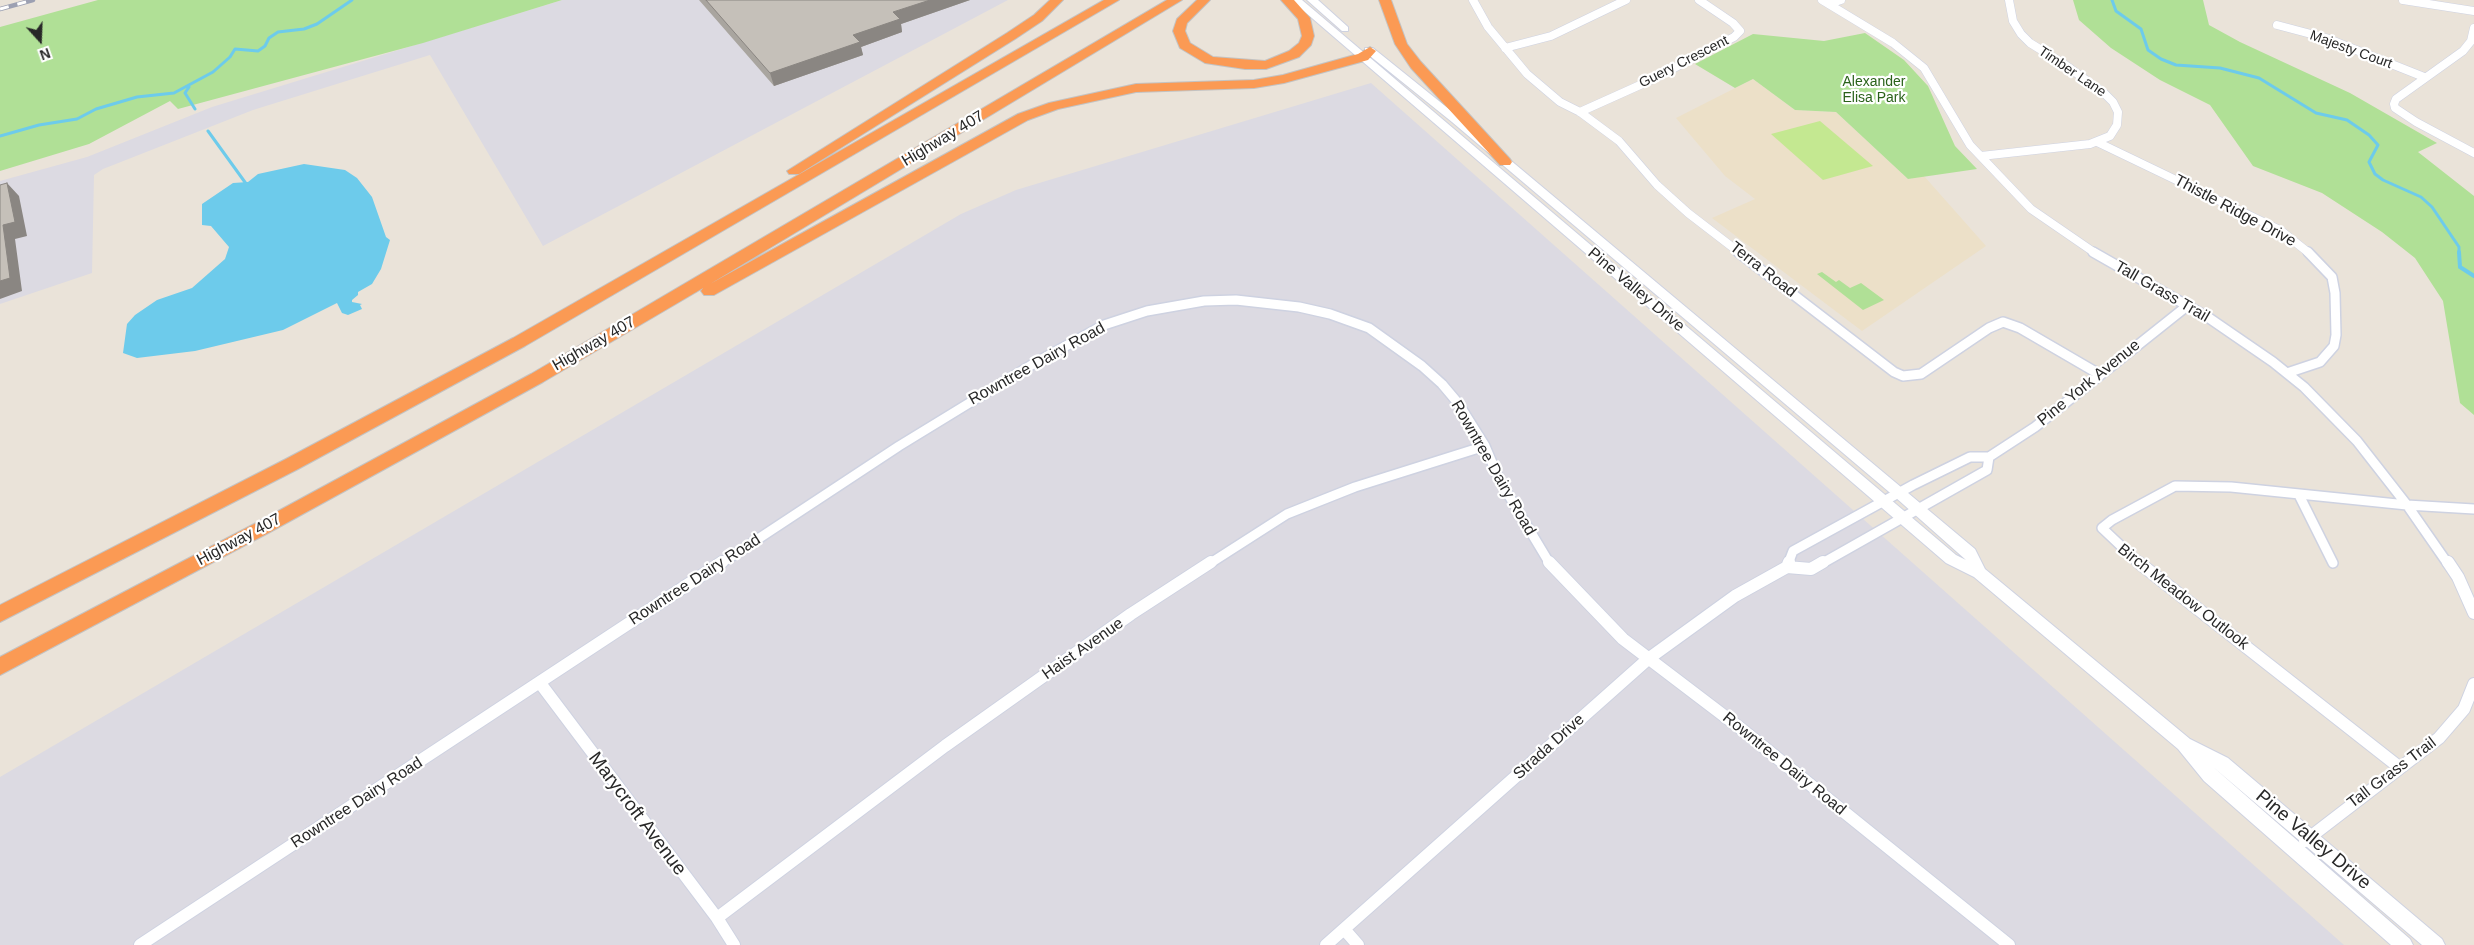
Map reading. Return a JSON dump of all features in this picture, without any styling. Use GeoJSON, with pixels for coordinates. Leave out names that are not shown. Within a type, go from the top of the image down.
{"type":"FeatureCollection","features":[{"type":"Feature","properties":{"kind":"highway"},"geometry":{"type":"LineString","coordinates":[[613,290],[748,201],[1024,27],[1057,0]]}},
{"type":"Feature","properties":{"kind":"highway"},"geometry":{"type":"LineString","coordinates":[[0,614],[292,464],[613,290],[1113,0]]}},
{"type":"Feature","properties":{"kind":"highway","name":"Highway 407"},"geometry":{"type":"LineString","coordinates":[[0,666],[264,527],[537,378],[1176,0]]}},
{"type":"Feature","properties":{"kind":"highway"},"geometry":{"type":"LineString","coordinates":[[1204,0],[1181,22],[1179,31],[1185,45],[1210,60],[1245,65],[1266,64],[1282,60],[1294,54],[1305,45],[1308,36],[1304,18],[1287,0]]}},
{"type":"Feature","properties":{"kind":"highway"},"geometry":{"type":"LineString","coordinates":[[1385,0],[1402,44],[1416,65],[1505,162]]}},
{"type":"Feature","properties":{"kind":"highway"},"geometry":{"type":"LineString","coordinates":[[537,378],[712,289],[1023,117],[1054,106],[1136,88],[1254,84],[1284,79],[1367,54]]}},
{"type":"Feature","properties":{"kind":"main road","name":"Pine Valley Drive"},"geometry":{"type":"LineString","coordinates":[[1296,0],[1505,162],[1900,493],[1970,553],[1979,573]]}},
{"type":"Feature","properties":{"kind":"main road","name":"Pine Valley Drive"},"geometry":{"type":"LineString","coordinates":[[1312,0],[1367,54],[1950,559],[1979,573],[2184,744],[2210,776],[2404,945]]}},
{"type":"Feature","properties":{"kind":"main road","name":"Pine Valley Drive"},"geometry":{"type":"LineString","coordinates":[[2184,744],[2222,763],[2436,945]]}},
{"type":"Feature","properties":{"kind":"street","name":"Terra Road"},"geometry":{"type":"LineString","coordinates":[[1473,0],[1488,27],[1527,74],[1544,89],[1580,112],[1619,141],[1657,185],[1688,212],[1894,372],[1903,376],[1921,374],[1989,328],[2003,322],[2020,328],[2098,374]]}},
{"type":"Feature","properties":{"kind":"street"},"geometry":{"type":"LineString","coordinates":[[1505,48],[1551,36],[1626,0]]}},
{"type":"Feature","properties":{"kind":"street","name":"Guery Crescent"},"geometry":{"type":"LineString","coordinates":[[1580,112],[1649,81],[1734,37],[1740,31],[1733,23],[1700,0]]}},
{"type":"Feature","properties":{"kind":"street"},"geometry":{"type":"LineString","coordinates":[[1826,2],[1841,0]]}},
{"type":"Feature","properties":{"kind":"street","name":"Timber Lane"},"geometry":{"type":"LineString","coordinates":[[1981,156],[2070,147],[2097,142],[2110,136],[2117,125],[2118,112],[2113,102],[2096,86],[2030,43],[2021,34],[2013,21],[2008,0]]}},
{"type":"Feature","properties":{"kind":"street"},"geometry":{"type":"LineString","coordinates":[[2403,0],[2471,10],[2474,23]]}},
{"type":"Feature","properties":{"kind":"street","name":"Tall Grass Trail"},"geometry":{"type":"LineString","coordinates":[[1826,2],[1893,43],[1924,68],[1948,105],[1963,136],[2031,209],[2048,223],[2085,247],[2187,306],[2261,353],[2318,401],[2357,441],[2407,505],[2453,570],[2474,614]]}},
{"type":"Feature","properties":{"kind":"street","name":"Majesty Court"},"geometry":{"type":"LineString","coordinates":[[2277,25],[2326,38],[2424,77]]}},
{"type":"Feature","properties":{"kind":"street"},"geometry":{"type":"LineString","coordinates":[[2474,28],[2471,42],[2463,51],[2424,77],[2396,99],[2395,108],[2416,122],[2474,153]]}},
{"type":"Feature","properties":{"kind":"street","name":"Thistle Ridge Drive"},"geometry":{"type":"LineString","coordinates":[[2097,142],[2280,230],[2301,245],[2332,277],[2335,293],[2336,335],[2334,346],[2320,362],[2287,374]]}},
{"type":"Feature","properties":{"kind":"street","name":"Rowntree Dairy Road"},"geometry":{"type":"LineString","coordinates":[[140,945],[899,446],[1033,364],[1104,325],[1147,311],[1204,301],[1236,300],[1322,312],[1368,328],[1422,366],[1442,384],[1458,403],[1485,446],[1504,487],[1548,561],[1623,640],[1740,728],[2009,945]]}},
{"type":"Feature","properties":{"kind":"street","name":"Pine York Avenue"},"geometry":{"type":"LineString","coordinates":[[1900,493],[1970,457],[1989,457],[2035,427],[2098,374],[2187,306]]}},
{"type":"Feature","properties":{"kind":"street","name":"Haist Avenue"},"geometry":{"type":"LineString","coordinates":[[717,918],[945,746],[1131,614],[1258,532],[1288,514],[1355,487],[1485,446]]}},
{"type":"Feature","properties":{"kind":"street","name":"Pine York Avenue"},"geometry":{"type":"LineString","coordinates":[[1902,518],[1987,470],[1989,457]]}},
{"type":"Feature","properties":{"kind":"street","name":"Birch Meadow Outlook"},"geometry":{"type":"LineString","coordinates":[[2399,767],[2129,555],[2102,528],[2112,520],[2175,486],[2232,487],[2407,505],[2474,508]]}},
{"type":"Feature","properties":{"kind":"street","name":"Strada Drive"},"geometry":{"type":"LineString","coordinates":[[1326,945],[1648,659],[1736,596],[1787,567],[1793,551],[1900,493]]}},
{"type":"Feature","properties":{"kind":"street"},"geometry":{"type":"LineString","coordinates":[[2299,495],[2333,562]]}},
{"type":"Feature","properties":{"kind":"street"},"geometry":{"type":"LineString","coordinates":[[1787,567],[1811,569],[1902,518]]}},
{"type":"Feature","properties":{"kind":"street","name":"Marycroft Avenue"},"geometry":{"type":"LineString","coordinates":[[540,683],[687,881],[717,918],[734,945]]}},
{"type":"Feature","properties":{"kind":"street","name":"Tall Grass Trail"},"geometry":{"type":"LineString","coordinates":[[2294,850],[2438,738],[2455,722],[2464,709],[2474,684]]}},
{"type":"Feature","properties":{"kind":"street"},"geometry":{"type":"LineString","coordinates":[[1344,929],[1358,945]]}},
{"type":"Feature","properties":{"kind":"shaded area"},"geometry":{"type":"Polygon","coordinates":[[[562,0],[1008,0],[543,246],[430,55],[253,110],[103,169],[94,175],[92,273],[0,304],[0,181],[87,157],[212,107],[562,0]]]}},
{"type":"Feature","properties":{"kind":"shaded area"},"geometry":{"type":"Polygon","coordinates":[[[1753,79],[1795,110],[1836,112],[1908,179],[1924,176],[1986,246],[1862,331],[1712,218],[1755,199],[1725,176],[1676,118],[1753,79]]]}},
{"type":"Feature","properties":{"kind":"shaded area"},"geometry":{"type":"Polygon","coordinates":[[[1371,83],[2344,945],[0,945],[0,777],[961,214],[1016,190],[1371,83]]]}},
{"type":"Feature","properties":{"kind":"green space"},"geometry":{"type":"Polygon","coordinates":[[[98,0],[562,0],[423,43],[178,109],[170,101],[89,144],[0,171],[0,27],[98,0]]]}},
{"type":"Feature","properties":{"kind":"green space"},"geometry":{"type":"Polygon","coordinates":[[[2073,0],[2203,0],[2209,25],[2240,42],[2350,93],[2437,143],[2418,152],[2474,196],[2474,415],[2460,403],[2443,301],[2415,258],[2382,232],[2322,193],[2253,166],[2210,105],[2160,80],[2111,48],[2079,20],[2073,0]]]}},
{"type":"Feature","properties":{"kind":"green space","name":"Alexander Elisa Park"},"geometry":{"type":"Polygon","coordinates":[[[1865,33],[1904,60],[1928,86],[1955,146],[1977,169],[1908,179],[1836,112],[1795,110],[1753,79],[1735,88],[1695,64],[1753,34],[1824,41],[1865,33]]]}},
{"type":"Feature","properties":{"kind":"green space"},"geometry":{"type":"Polygon","coordinates":[[[1820,121],[1873,166],[1823,180],[1771,134],[1820,121]]]}},
{"type":"Feature","properties":{"kind":"green space"},"geometry":{"type":"Polygon","coordinates":[[[1822,272],[1836,282],[1839,280],[1850,288],[1861,283],[1884,300],[1863,310],[1817,274],[1822,272]]]}},
{"type":"Feature","properties":{"kind":"water"},"geometry":{"type":"Polygon","coordinates":[[[304,164],[345,170],[357,178],[372,197],[386,237],[390,240],[381,269],[372,284],[358,292],[358,295],[352,300],[352,302],[362,304],[360,305],[362,309],[348,315],[342,313],[337,303],[283,330],[195,351],[137,358],[123,353],[127,324],[135,315],[157,300],[192,288],[225,259],[229,247],[211,226],[202,225],[202,204],[233,183],[248,182],[258,174],[304,164]]]}},
{"type":"Feature","properties":{"kind":"building"},"geometry":{"type":"Polygon","coordinates":[[[706,0],[930,0],[893,12],[900,19],[853,35],[860,42],[770,73],[706,0]]]}},
{"type":"Feature","properties":{"kind":"building"},"geometry":{"type":"Polygon","coordinates":[[[7,183],[15,222],[3,225],[10,278],[0,281],[0,185],[7,183]]]}},
{"type":"Feature","properties":{"kind":"waterway"},"geometry":{"type":"LineString","coordinates":[[0,136],[39,125],[77,119],[96,109],[137,97],[174,93],[213,72],[230,57],[235,49],[258,51],[265,46],[269,38],[278,32],[304,29],[317,24],[352,0]]}},
{"type":"Feature","properties":{"kind":"waterway"},"geometry":{"type":"LineString","coordinates":[[2112,0],[2116,11],[2141,29],[2148,50],[2161,59],[2176,65],[2220,68],[2259,78],[2316,113],[2347,120],[2369,135],[2378,145],[2369,162],[2375,174],[2383,180],[2421,197],[2432,207],[2459,247],[2459,252]]}},
{"type":"Feature","properties":{"kind":"waterway"},"geometry":{"type":"LineString","coordinates":[[189,87],[185,93],[195,109]]}},
{"type":"Feature","properties":{"kind":"waterway"},"geometry":{"type":"LineString","coordinates":[[208,131],[247,185]]}},
{"type":"Feature","properties":{"kind":"waterway"},"geometry":{"type":"LineString","coordinates":[[2459,252],[2460,267],[2474,276]]}},
{"type":"Feature","properties":{"kind":"railway"},"geometry":{"type":"LineString","coordinates":[[0,9],[33,0]]}}]}
